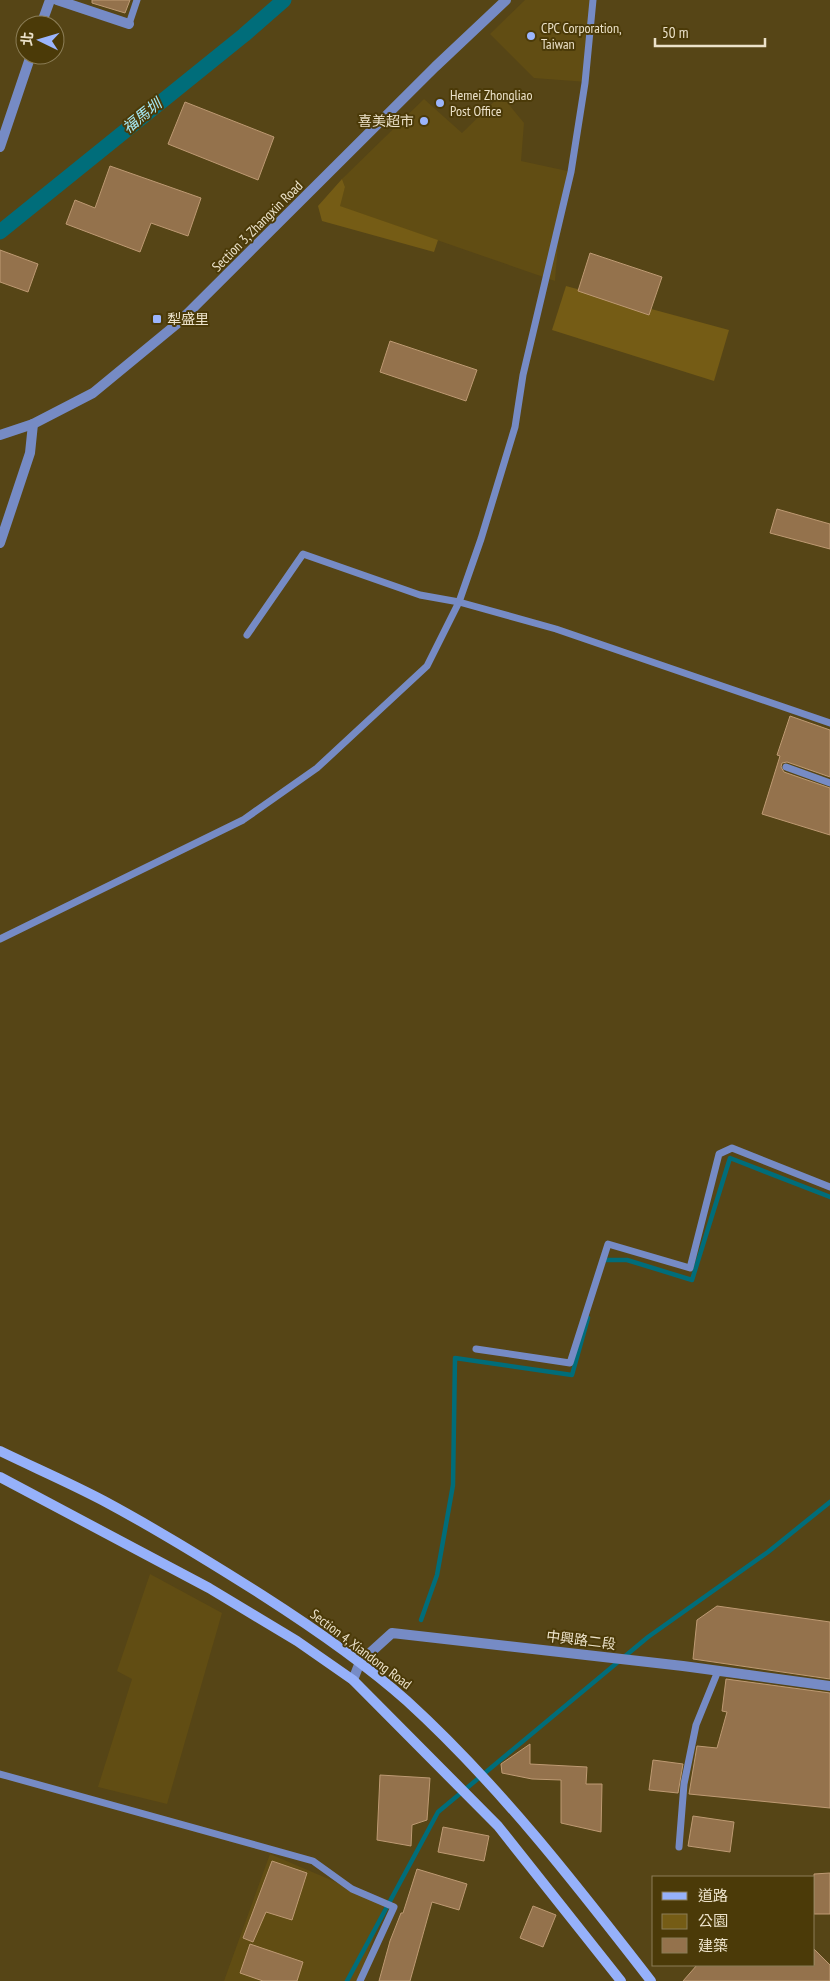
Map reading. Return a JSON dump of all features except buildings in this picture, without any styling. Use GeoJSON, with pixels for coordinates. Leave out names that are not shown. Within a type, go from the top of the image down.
{"type":"FeatureCollection","features":[{"type":"Feature","properties":{"kind":"main road","name":"Section 4, Xiandong Road"},"geometry":{"type":"LineString","coordinates":[[0,1451],[103,1500],[194,1551],[311,1627],[360,1662],[407,1701],[502,1795],[651,1981]]}},
{"type":"Feature","properties":{"kind":"main road"},"geometry":{"type":"LineString","coordinates":[[0,1477],[209,1588],[297,1642],[353,1680],[498,1826],[620,1981]]}},
{"type":"Feature","properties":{"kind":"street"},"geometry":{"type":"LineString","coordinates":[[45,15],[50,0]]}},
{"type":"Feature","properties":{"kind":"street"},"geometry":{"type":"LineString","coordinates":[[57,0],[129,24]]}},
{"type":"Feature","properties":{"kind":"street","name":"Section 3, Zhangxin Road"},"geometry":{"type":"LineString","coordinates":[[0,435],[33,424],[93,392],[178,324],[435,67],[506,0]]}},
{"type":"Feature","properties":{"kind":"street"},"geometry":{"type":"LineString","coordinates":[[0,147],[28,65]]}},
{"type":"Feature","properties":{"kind":"street"},"geometry":{"type":"LineString","coordinates":[[0,542],[30,453],[33,424]]}},
{"type":"Feature","properties":{"kind":"street","name":"中興路二段"},"geometry":{"type":"LineString","coordinates":[[353,1680],[360,1662],[392,1633],[830,1686]]}},
{"type":"Feature","properties":{"kind":"lane"},"geometry":{"type":"LineString","coordinates":[[129,24],[137,0]]}},
{"type":"Feature","properties":{"kind":"lane"},"geometry":{"type":"LineString","coordinates":[[0,939],[244,820],[317,768],[428,666],[459,602],[481,539],[514,427],[522,375],[557,239],[571,172],[585,82],[593,0]]}},
{"type":"Feature","properties":{"kind":"lane"},"geometry":{"type":"LineString","coordinates":[[247,634],[303,554],[420,595],[459,602],[556,629],[830,723]]}},
{"type":"Feature","properties":{"kind":"lane"},"geometry":{"type":"LineString","coordinates":[[786,767],[830,783]]}},
{"type":"Feature","properties":{"kind":"lane"},"geometry":{"type":"LineString","coordinates":[[476,1349],[570,1363],[608,1244],[690,1268],[719,1154],[724,1150],[732,1148],[830,1187]]}},
{"type":"Feature","properties":{"kind":"lane"},"geometry":{"type":"LineString","coordinates":[[678,1847],[684,1784],[696,1725],[718,1671]]}},
{"type":"Feature","properties":{"kind":"lane"},"geometry":{"type":"LineString","coordinates":[[0,1774],[313,1861],[352,1890],[394,1907],[360,1981]]}},
{"type":"Feature","properties":{"kind":"shaded area"},"geometry":{"type":"Polygon","coordinates":[[[525,0],[593,0],[587,82],[534,78],[490,34],[525,0]]]}},
{"type":"Feature","properties":{"kind":"shaded area"},"geometry":{"type":"Polygon","coordinates":[[[501,95],[524,123],[521,161],[572,172],[558,244],[555,281],[339,206],[345,187],[342,179],[424,99],[462,133],[501,95]]]}},
{"type":"Feature","properties":{"kind":"shaded area"},"geometry":{"type":"Polygon","coordinates":[[[150,1574],[222,1613],[167,1804],[98,1787],[132,1679],[117,1671],[150,1574]]]}},
{"type":"Feature","properties":{"kind":"shaded area"},"geometry":{"type":"Polygon","coordinates":[[[270,1854],[385,1903],[359,1981],[224,1981],[270,1854]]]}},
{"type":"Feature","properties":{"kind":"green space"},"geometry":{"type":"Polygon","coordinates":[[[342,179],[345,187],[340,206],[438,240],[434,252],[322,221],[318,206],[342,179]]]}},
{"type":"Feature","properties":{"kind":"green space"},"geometry":{"type":"Polygon","coordinates":[[[566,286],[729,330],[714,381],[552,330],[566,286]]]}},
{"type":"Feature","properties":{"kind":"waterway","name":"福馬圳"},"geometry":{"type":"LineString","coordinates":[[0,232],[244,35],[284,0]]}},
{"type":"Feature","properties":{"kind":"waterway"},"geometry":{"type":"LineString","coordinates":[[604,1260],[627,1260],[692,1280],[730,1158],[830,1197]]}},
{"type":"Feature","properties":{"kind":"waterway"},"geometry":{"type":"LineString","coordinates":[[421,1620],[437,1575],[453,1485],[455,1358],[572,1375],[588,1318]]}},
{"type":"Feature","properties":{"kind":"waterway"},"geometry":{"type":"LineString","coordinates":[[347,1981],[438,1812],[648,1637],[768,1552],[830,1502]]}},
{"type":"Feature","properties":{"kind":"place","name":"CPC Corporation, Taiwan"},"geometry":{"type":"Point","coordinates":[531,36]}},
{"type":"Feature","properties":{"kind":"place","name":"Hemei Zhongliao Post Office"},"geometry":{"type":"Point","coordinates":[440,103]}},
{"type":"Feature","properties":{"kind":"place","name":"喜美超市"},"geometry":{"type":"Point","coordinates":[424,121]}},
{"type":"Feature","properties":{"kind":"place","name":"犁盛里"},"geometry":{"type":"Point","coordinates":[157,319]}}]}
